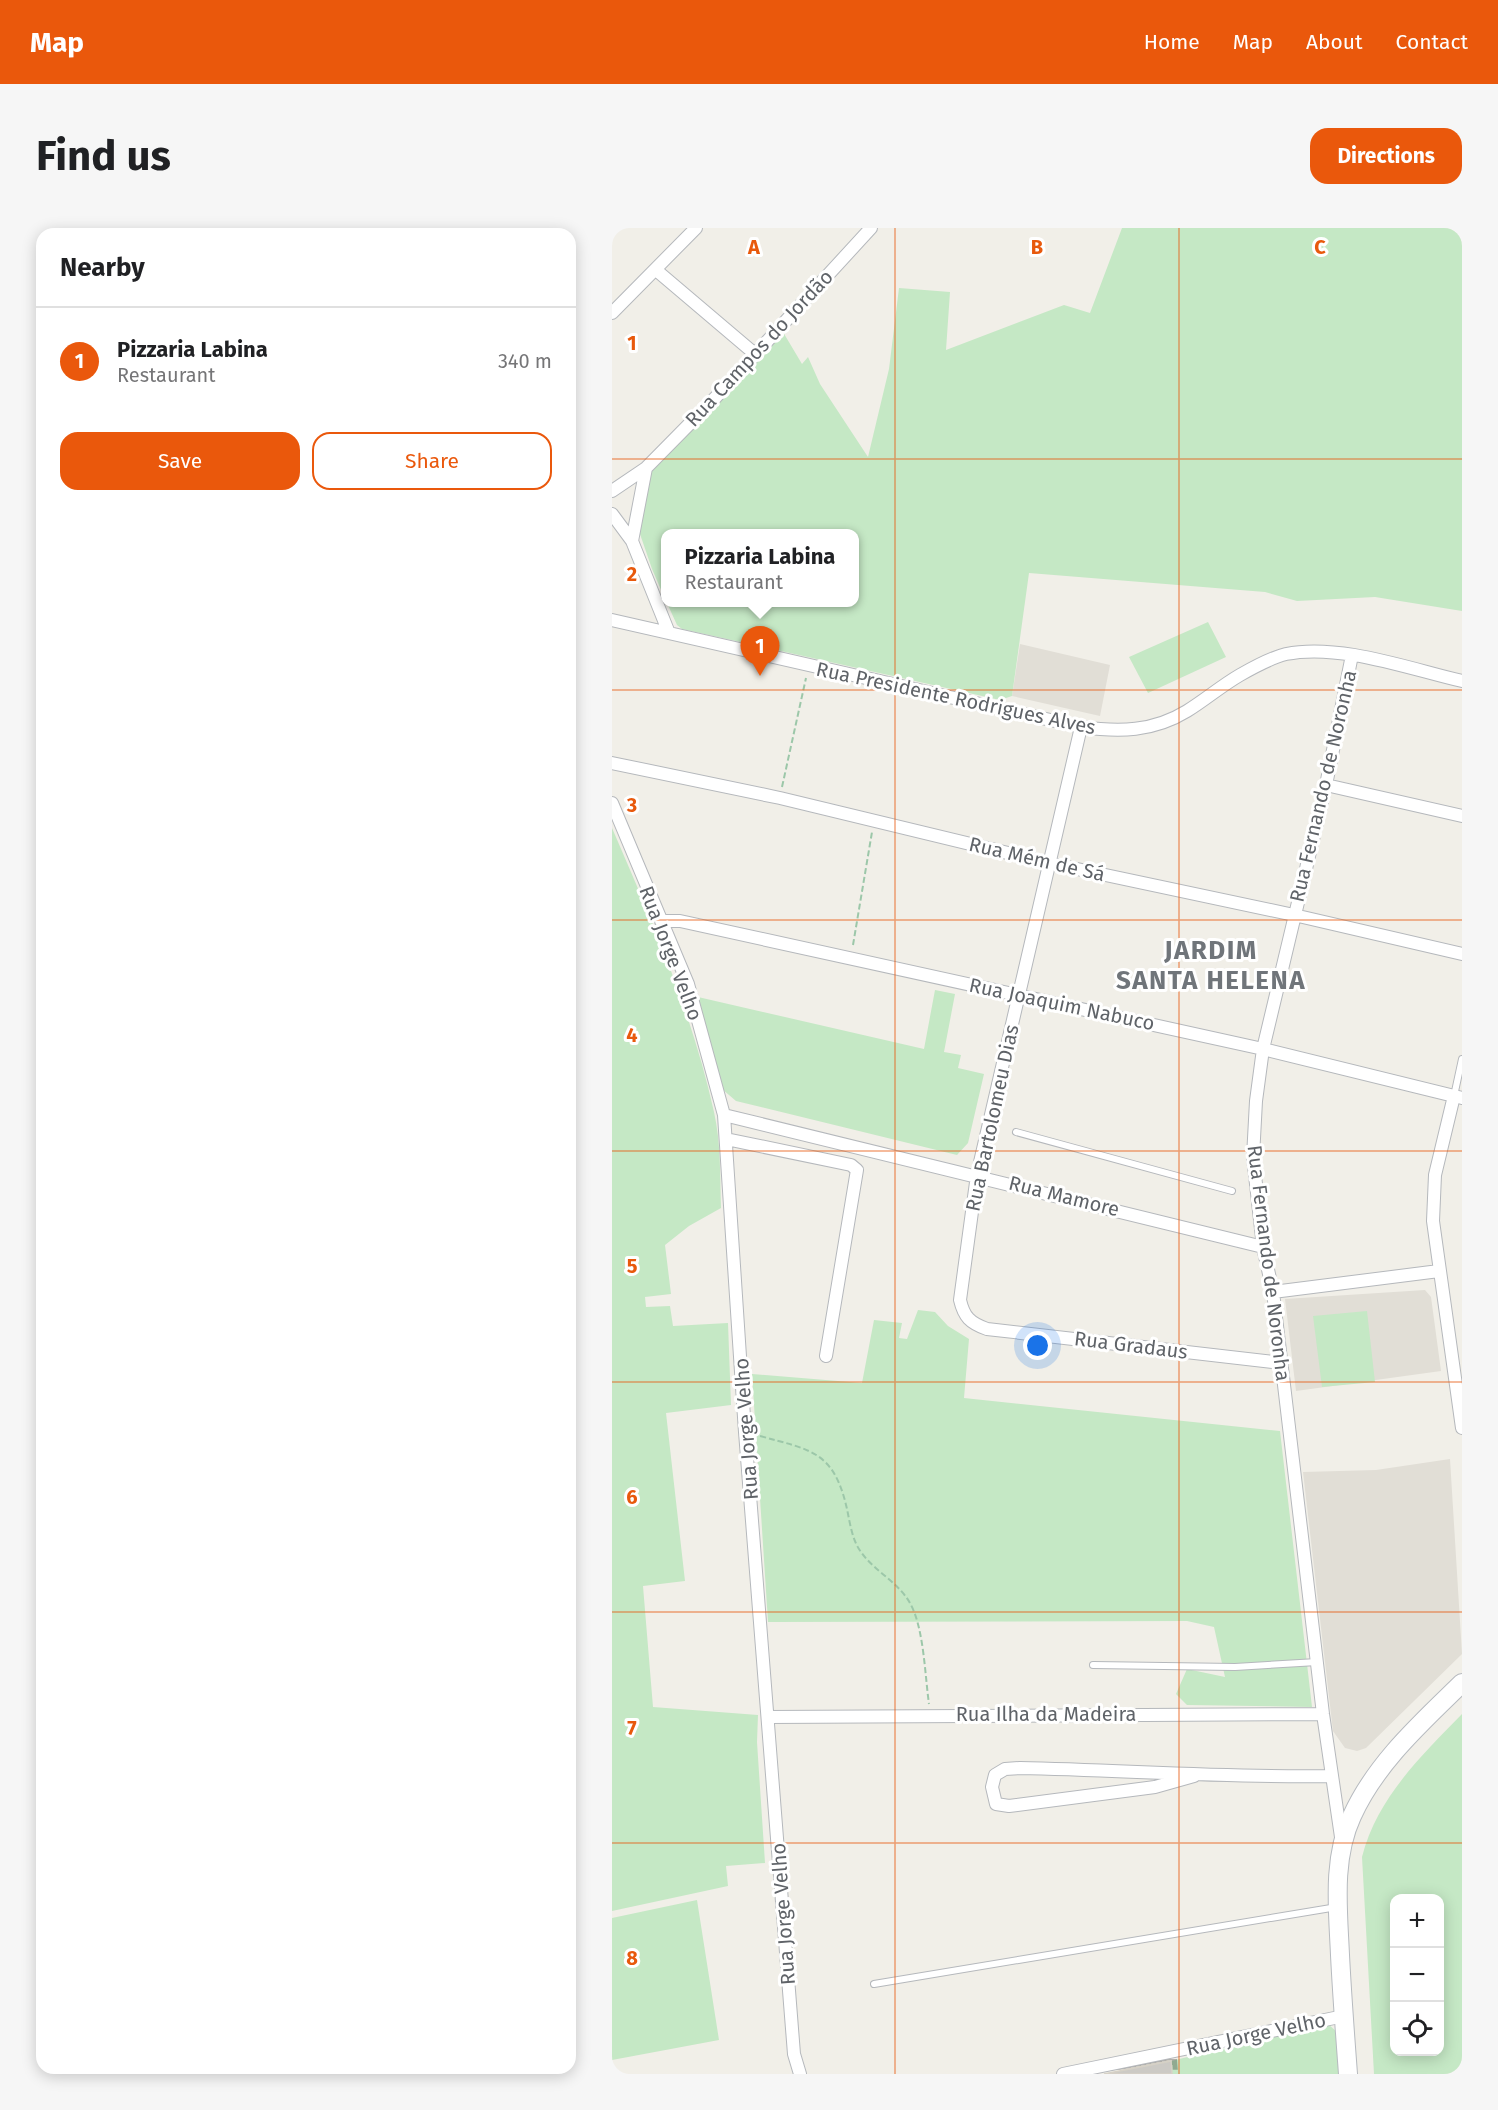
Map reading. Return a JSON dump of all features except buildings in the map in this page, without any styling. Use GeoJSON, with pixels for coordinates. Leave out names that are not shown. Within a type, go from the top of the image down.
{"type":"FeatureCollection","features":[{"type":"Feature","properties":{"kind":"main road"},"geometry":{"type":"LineString","coordinates":[[1348,2074],[1338,1907],[1342,1843],[1352,1816],[1367,1788],[1405,1737],[1462,1683]]}},
{"type":"Feature","properties":{"kind":"street"},"geometry":{"type":"LineString","coordinates":[[612,313],[696,228]]}},
{"type":"Feature","properties":{"kind":"street","name":"Rua Campos do Jordão"},"geometry":{"type":"LineString","coordinates":[[612,491],[646,468],[871,228]]}},
{"type":"Feature","properties":{"kind":"street"},"geometry":{"type":"LineString","coordinates":[[656,270],[755,354]]}},
{"type":"Feature","properties":{"kind":"street"},"geometry":{"type":"LineString","coordinates":[[633,540],[646,468]]}},
{"type":"Feature","properties":{"kind":"street"},"geometry":{"type":"LineString","coordinates":[[612,514],[633,540],[669,633]]}},
{"type":"Feature","properties":{"kind":"street","name":"Rua Presidente Rodrigues Alves"},"geometry":{"type":"LineString","coordinates":[[612,620],[1081,727],[1116,732],[1145,729],[1163,723],[1187,711],[1242,674],[1284,655],[1320,652],[1352,655],[1462,681]]}},
{"type":"Feature","properties":{"kind":"street","name":"Rua Fernando de Noronha"},"geometry":{"type":"LineString","coordinates":[[1342,1843],[1323,1714],[1273,1292],[1263,1246],[1253,1157],[1263,1049],[1326,785],[1352,655]]}},
{"type":"Feature","properties":{"kind":"street","name":"Rua Bartolomeu Dias"},"geometry":{"type":"LineString","coordinates":[[960,1300],[977,1175],[1081,727]]}},
{"type":"Feature","properties":{"kind":"street","name":"Rua Mém de Sá"},"geometry":{"type":"LineString","coordinates":[[612,763],[780,798],[1049,863],[1294,915],[1462,954]]}},
{"type":"Feature","properties":{"kind":"street"},"geometry":{"type":"LineString","coordinates":[[1326,785],[1462,816]]}},
{"type":"Feature","properties":{"kind":"street","name":"Rua Jorge Velho"},"geometry":{"type":"LineString","coordinates":[[612,802],[688,984],[724,1114],[745,1432],[794,2054],[800,2074]]}},
{"type":"Feature","properties":{"kind":"street","name":"Rua Joaquim Nabuco"},"geometry":{"type":"LineString","coordinates":[[661,921],[680,921],[1018,994],[1263,1049],[1458,1097]]}},
{"type":"Feature","properties":{"kind":"street"},"geometry":{"type":"LineString","coordinates":[[1458,1097],[1435,1175],[1433,1196],[1439,1271],[1462,1428]]}},
{"type":"Feature","properties":{"kind":"street","name":"Rua Mamore"},"geometry":{"type":"LineString","coordinates":[[724,1114],[1263,1246]]}},
{"type":"Feature","properties":{"kind":"street"},"geometry":{"type":"LineString","coordinates":[[726,1138],[851,1165],[858,1170],[826,1356]]}},
{"type":"Feature","properties":{"kind":"street"},"geometry":{"type":"LineString","coordinates":[[1273,1292],[1439,1271]]}},
{"type":"Feature","properties":{"kind":"street","name":"Rua Gradaus"},"geometry":{"type":"LineString","coordinates":[[960,1300],[967,1319],[987,1329],[1282,1363]]}},
{"type":"Feature","properties":{"kind":"street","name":"Rua Ilha da Madeira"},"geometry":{"type":"LineString","coordinates":[[768,1717],[931,1714],[1323,1714]]}},
{"type":"Feature","properties":{"kind":"street"},"geometry":{"type":"LineString","coordinates":[[1194,1776],[1155,1787],[1009,1806],[996,1804],[992,1787],[995,1775],[1005,1769],[1020,1768],[1151,1770],[1194,1776],[1332,1776]]}},
{"type":"Feature","properties":{"kind":"street","name":"Rua Jorge Velho"},"geometry":{"type":"LineString","coordinates":[[1063,2074],[1344,2016]]}},
{"type":"Feature","properties":{"kind":"lane"},"geometry":{"type":"LineString","coordinates":[[1458,1097],[1462,1059]]}},
{"type":"Feature","properties":{"kind":"lane"},"geometry":{"type":"LineString","coordinates":[[1016,1132],[1232,1191]]}},
{"type":"Feature","properties":{"kind":"lane"},"geometry":{"type":"LineString","coordinates":[[1093,1665],[1235,1667],[1317,1662]]}},
{"type":"Feature","properties":{"kind":"lane"},"geometry":{"type":"LineString","coordinates":[[874,1984],[1338,1907]]}},
{"type":"Feature","properties":{"kind":"path"},"geometry":{"type":"LineString","coordinates":[[780,798],[808,666]]}},
{"type":"Feature","properties":{"kind":"path"},"geometry":{"type":"LineString","coordinates":[[850,958],[874,820]]}},
{"type":"Feature","properties":{"kind":"path"},"geometry":{"type":"LineString","coordinates":[[745,1432],[805,1448],[828,1464],[841,1482],[851,1531],[860,1551],[876,1570],[896,1585],[911,1605],[918,1626],[931,1714]]}},
{"type":"Feature","properties":{"kind":"shaded area"},"geometry":{"type":"Polygon","coordinates":[[[1020,644],[1110,665],[1100,716],[1012,696],[1020,644]]]}},
{"type":"Feature","properties":{"kind":"shaded area"},"geometry":{"type":"Polygon","coordinates":[[[1425,1290],[1431,1297],[1441,1371],[1296,1391],[1285,1299],[1425,1290]]]}},
{"type":"Feature","properties":{"kind":"shaded area"},"geometry":{"type":"Polygon","coordinates":[[[1450,1459],[1462,1654],[1366,1748],[1357,1751],[1345,1748],[1333,1731],[1303,1472],[1376,1470],[1450,1459]]]}},
{"type":"Feature","properties":{"kind":"green space"},"geometry":{"type":"Polygon","coordinates":[[[1122,228],[1462,228],[1462,611],[1375,597],[1297,601],[1265,592],[1029,573],[1012,696],[1000,700],[682,629],[677,625],[669,607],[859,607],[859,529],[661,529],[661,590],[640,534],[646,468],[780,327],[802,364],[808,357],[820,384],[868,457],[889,369],[899,288],[950,292],[946,350],[1064,305],[1090,313],[1122,228]]]}},
{"type":"Feature","properties":{"kind":"green space"},"geometry":{"type":"Polygon","coordinates":[[[1208,622],[1226,657],[1148,693],[1129,657],[1208,622]]]}},
{"type":"Feature","properties":{"kind":"green space"},"geometry":{"type":"Polygon","coordinates":[[[612,828],[683,1003],[705,1075],[714,1112],[719,1148],[721,1208],[689,1226],[665,1245],[671,1294],[645,1297],[646,1307],[670,1306],[673,1326],[728,1323],[731,1405],[666,1413],[685,1581],[643,1586],[653,1707],[758,1715],[757,1742],[765,1863],[726,1866],[728,1886],[612,1911],[612,828]]]}},
{"type":"Feature","properties":{"kind":"green space"},"geometry":{"type":"Polygon","coordinates":[[[935,990],[955,994],[944,1052],[961,1055],[958,1068],[984,1074],[968,1143],[957,1155],[736,1101],[722,1089],[698,997],[924,1049],[935,990]]]}},
{"type":"Feature","properties":{"kind":"green space"},"geometry":{"type":"Polygon","coordinates":[[[918,1310],[935,1312],[948,1326],[969,1339],[964,1398],[1280,1431],[1312,1707],[1187,1705],[1176,1694],[1187,1669],[1225,1677],[1214,1627],[1187,1621],[768,1622],[752,1374],[862,1383],[874,1320],[902,1323],[899,1338],[907,1339],[918,1310]]]}},
{"type":"Feature","properties":{"kind":"green space"},"geometry":{"type":"Polygon","coordinates":[[[1367,1311],[1375,1382],[1322,1387],[1313,1316],[1367,1311]]]}},
{"type":"Feature","properties":{"kind":"green space"},"geometry":{"type":"Polygon","coordinates":[[[1462,1714],[1462,2074],[1374,2074],[1362,1857],[1378,1816],[1389,1797],[1416,1762],[1462,1714]]]}},
{"type":"Feature","properties":{"kind":"green space"},"geometry":{"type":"Polygon","coordinates":[[[697,1900],[719,2040],[612,2060],[612,1918],[697,1900]]]}},
{"type":"Feature","properties":{"kind":"green space"},"geometry":{"type":"Polygon","coordinates":[[[1327,2023],[1338,2033],[1341,2074],[1172,2074],[1171,2061],[1327,2023]]]}},
{"type":"Feature","properties":{"kind":"place","name":"Pizzaria Labina"},"geometry":{"type":"Point","coordinates":[760,676]}},
{"type":"Feature","properties":{"kind":"district","name":"JARDIM SANTA HELENA"},"geometry":{"type":"Point","coordinates":[1211,965]}}]}
